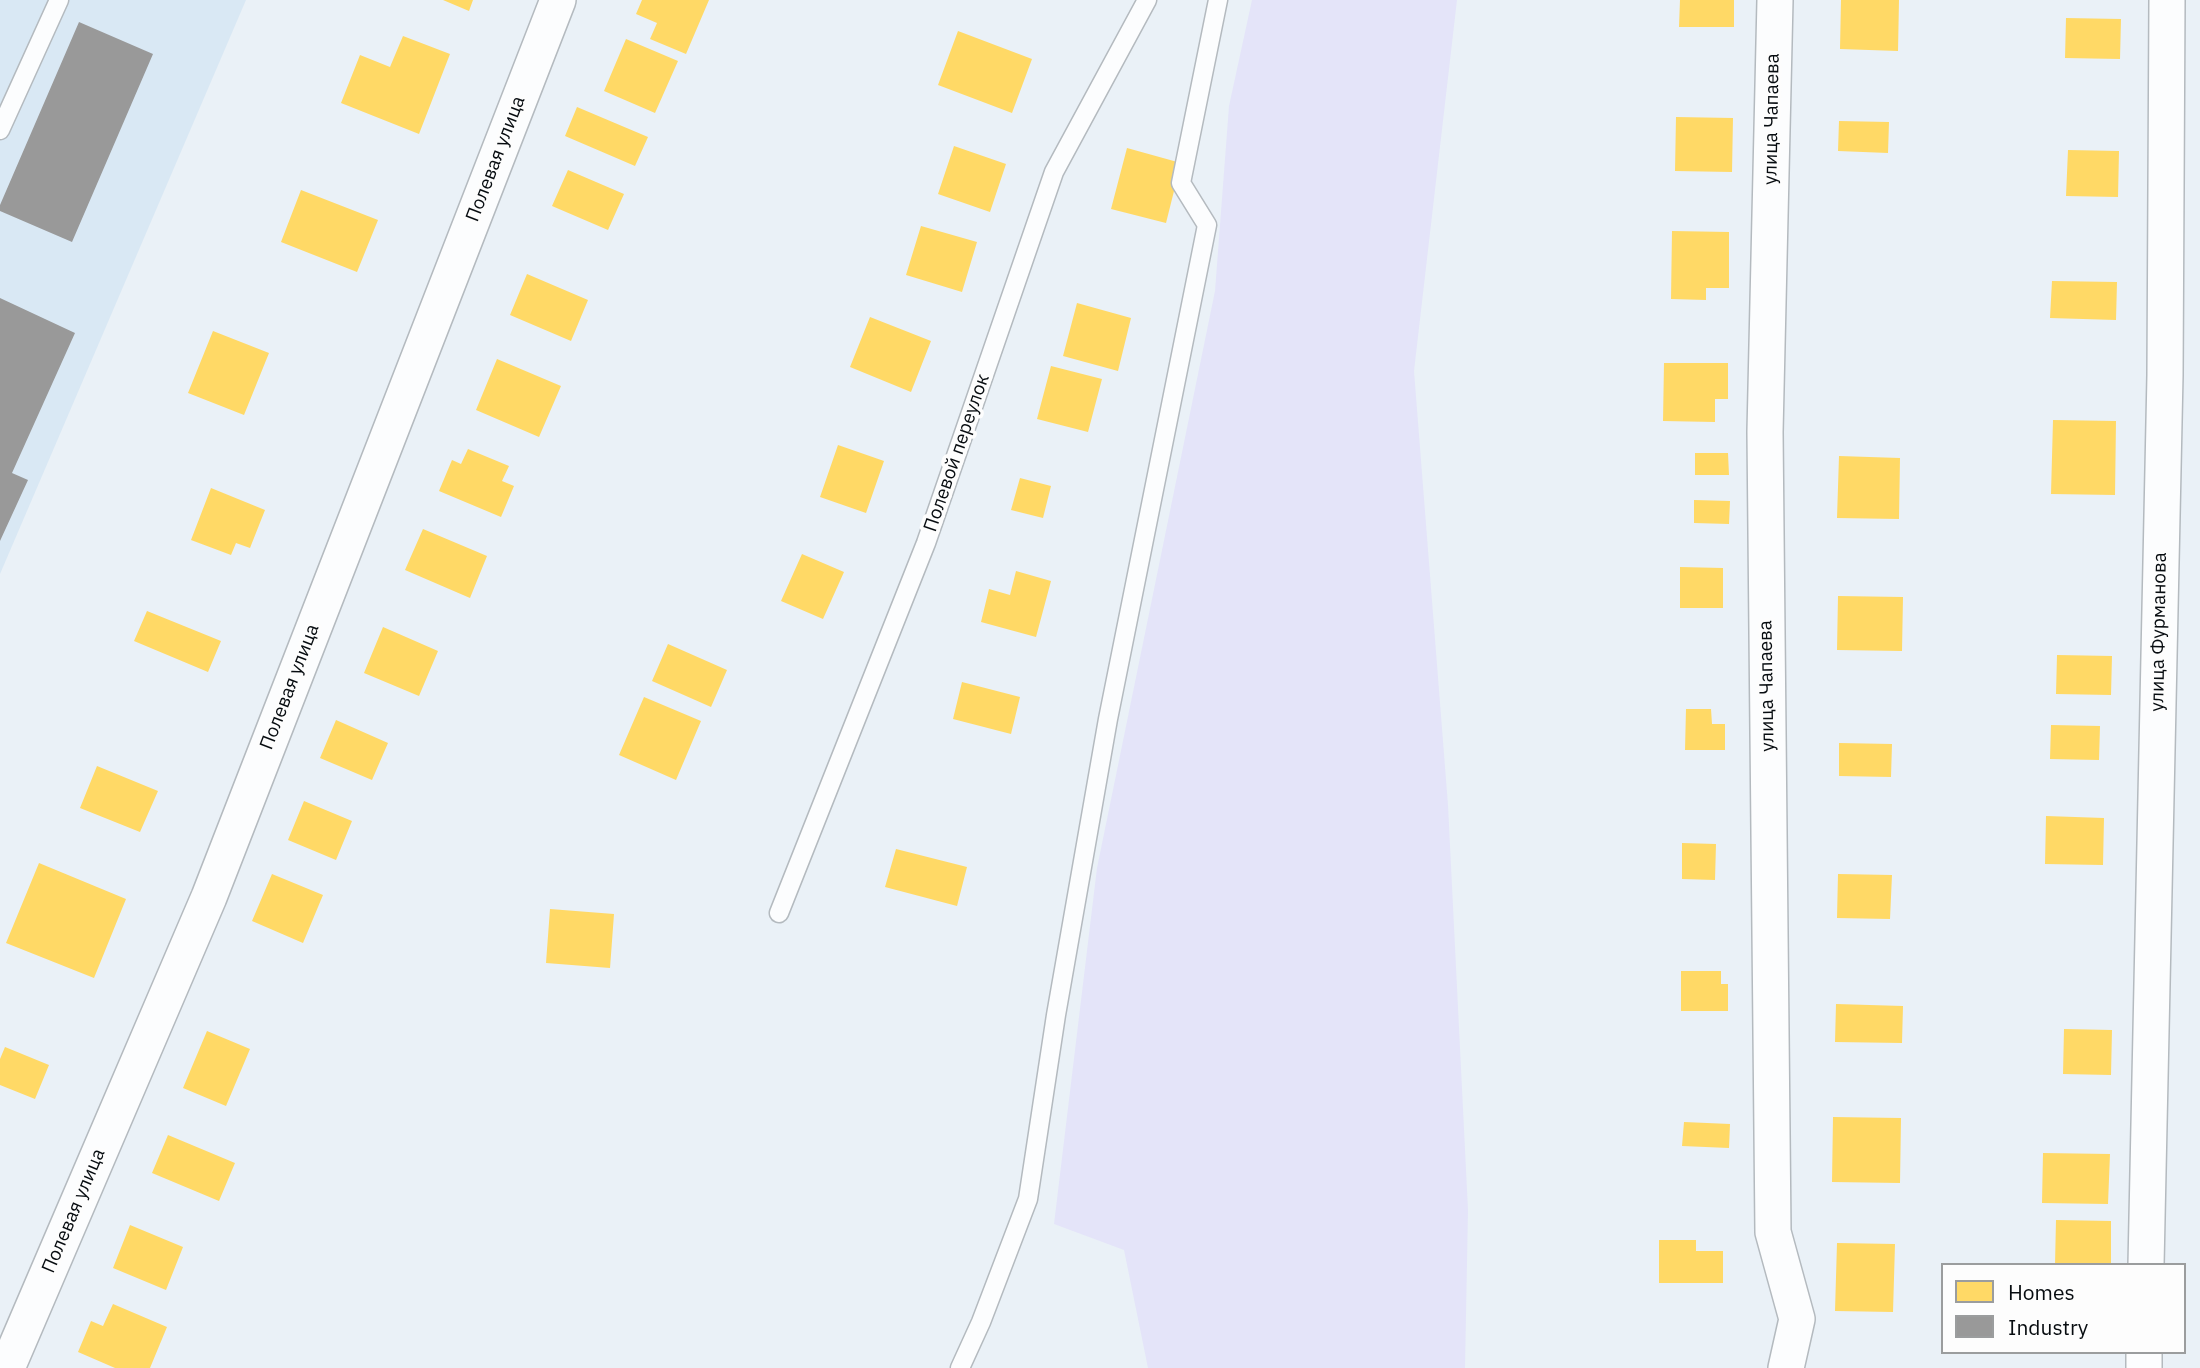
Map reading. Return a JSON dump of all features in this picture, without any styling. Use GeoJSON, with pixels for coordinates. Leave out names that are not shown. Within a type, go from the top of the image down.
{"type":"FeatureCollection","features":[{"type":"Feature","properties":{"kind":"street","name":"Полевая улица"},"geometry":{"type":"LineString","coordinates":[[8,1368],[209,897],[558,0]]}},
{"type":"Feature","properties":{"kind":"street","name":"улица Чапаева"},"geometry":{"type":"LineString","coordinates":[[1775,0],[1765,446],[1773,1232],[1797,1319],[1786,1368]]}},
{"type":"Feature","properties":{"kind":"street","name":"улица Фурманова"},"geometry":{"type":"LineString","coordinates":[[2146,1263],[2165,375],[2167,0]]}},
{"type":"Feature","properties":{"kind":"lane"},"geometry":{"type":"LineString","coordinates":[[0,130],[59,0]]}},
{"type":"Feature","properties":{"kind":"lane","name":"Полевой переулок"},"geometry":{"type":"LineString","coordinates":[[779,913],[926,543],[1054,172],[1147,0]]}},
{"type":"Feature","properties":{"kind":"lane"},"geometry":{"type":"LineString","coordinates":[[960,1368],[981,1322],[1028,1199],[1056,1015],[1108,719],[1207,225],[1181,183],[1218,0]]}},
{"type":"Feature","properties":{"kind":"shaded area"},"geometry":{"type":"Polygon","coordinates":[[[0,0],[246,0],[0,574],[0,0]]]}},
{"type":"Feature","properties":{"kind":"shaded area"},"geometry":{"type":"Polygon","coordinates":[[[1252,0],[1457,0],[1414,371],[1448,805],[1468,1210],[1465,1368],[1148,1368],[1124,1250],[1054,1224],[1097,868],[1215,291],[1229,106],[1252,0]]]}},
{"type":"Feature","properties":{"kind":"building: Homes"},"geometry":{"type":"Polygon","coordinates":[[[443,0],[473,0],[469,11],[443,0]]]}},
{"type":"Feature","properties":{"kind":"building: Homes"},"geometry":{"type":"Polygon","coordinates":[[[642,0],[709,0],[686,54],[650,39],[657,23],[636,14],[642,0]]]}},
{"type":"Feature","properties":{"kind":"building: Homes"},"geometry":{"type":"Polygon","coordinates":[[[1680,0],[1734,0],[1734,27],[1679,27],[1680,0]]]}},
{"type":"Feature","properties":{"kind":"building: Homes"},"geometry":{"type":"Polygon","coordinates":[[[1841,0],[1899,0],[1898,51],[1840,49],[1841,0]]]}},
{"type":"Feature","properties":{"kind":"building: Homes"},"geometry":{"type":"Polygon","coordinates":[[[2066,18],[2121,19],[2120,59],[2065,58],[2066,18]]]}},
{"type":"Feature","properties":{"kind":"building: Homes"},"geometry":{"type":"Polygon","coordinates":[[[958,31],[1032,59],[1012,113],[938,85],[958,31]]]}},
{"type":"Feature","properties":{"kind":"building: Homes"},"geometry":{"type":"Polygon","coordinates":[[[403,36],[450,54],[419,134],[341,103],[360,55],[390,67],[403,36]]]}},
{"type":"Feature","properties":{"kind":"building: Homes"},"geometry":{"type":"Polygon","coordinates":[[[626,39],[678,61],[655,113],[604,91],[626,39]]]}},
{"type":"Feature","properties":{"kind":"building: Homes"},"geometry":{"type":"Polygon","coordinates":[[[577,107],[648,137],[635,166],[565,136],[577,107]]]}},
{"type":"Feature","properties":{"kind":"building: Homes"},"geometry":{"type":"Polygon","coordinates":[[[1676,117],[1733,118],[1732,172],[1675,171],[1676,117]]]}},
{"type":"Feature","properties":{"kind":"building: Homes"},"geometry":{"type":"Polygon","coordinates":[[[1839,121],[1889,122],[1888,153],[1838,151],[1839,121]]]}},
{"type":"Feature","properties":{"kind":"building: Homes"},"geometry":{"type":"Polygon","coordinates":[[[954,146],[1006,164],[990,212],[938,194],[954,146]]]}},
{"type":"Feature","properties":{"kind":"building: Homes"},"geometry":{"type":"Polygon","coordinates":[[[1127,148],[1181,163],[1166,223],[1111,209],[1127,148]]]}},
{"type":"Feature","properties":{"kind":"building: Homes"},"geometry":{"type":"Polygon","coordinates":[[[2068,150],[2119,151],[2118,197],[2066,196],[2068,150]]]}},
{"type":"Feature","properties":{"kind":"building: Homes"},"geometry":{"type":"Polygon","coordinates":[[[568,170],[624,194],[608,230],[552,206],[568,170]]]}},
{"type":"Feature","properties":{"kind":"building: Homes"},"geometry":{"type":"Polygon","coordinates":[[[301,190],[378,220],[357,272],[281,242],[301,190]]]}},
{"type":"Feature","properties":{"kind":"building: Homes"},"geometry":{"type":"Polygon","coordinates":[[[921,226],[977,242],[962,292],[906,275],[921,226]]]}},
{"type":"Feature","properties":{"kind":"building: Homes"},"geometry":{"type":"Polygon","coordinates":[[[1672,231],[1729,232],[1729,288],[1706,288],[1706,300],[1671,299],[1672,231]]]}},
{"type":"Feature","properties":{"kind":"building: Homes"},"geometry":{"type":"Polygon","coordinates":[[[527,274],[588,300],[571,341],[510,315],[527,274]]]}},
{"type":"Feature","properties":{"kind":"building: Homes"},"geometry":{"type":"Polygon","coordinates":[[[2052,281],[2117,282],[2116,320],[2050,318],[2052,281]]]}},
{"type":"Feature","properties":{"kind":"building: Homes"},"geometry":{"type":"Polygon","coordinates":[[[1077,303],[1131,318],[1118,371],[1063,356],[1077,303]]]}},
{"type":"Feature","properties":{"kind":"building: Homes"},"geometry":{"type":"Polygon","coordinates":[[[870,317],[931,341],[911,392],[850,367],[870,317]]]}},
{"type":"Feature","properties":{"kind":"building: Homes"},"geometry":{"type":"Polygon","coordinates":[[[213,331],[269,353],[244,415],[188,393],[213,331]]]}},
{"type":"Feature","properties":{"kind":"building: Homes"},"geometry":{"type":"Polygon","coordinates":[[[497,359],[561,386],[539,437],[476,410],[497,359]]]}},
{"type":"Feature","properties":{"kind":"building: Homes"},"geometry":{"type":"Polygon","coordinates":[[[1664,363],[1728,363],[1728,399],[1715,399],[1715,422],[1663,421],[1664,363]]]}},
{"type":"Feature","properties":{"kind":"building: Homes"},"geometry":{"type":"Polygon","coordinates":[[[1051,366],[1102,379],[1088,432],[1037,419],[1051,366]]]}},
{"type":"Feature","properties":{"kind":"building: Homes"},"geometry":{"type":"Polygon","coordinates":[[[2053,420],[2116,421],[2115,495],[2051,494],[2053,420]]]}},
{"type":"Feature","properties":{"kind":"building: Homes"},"geometry":{"type":"Polygon","coordinates":[[[838,445],[884,461],[866,513],[820,497],[838,445]]]}},
{"type":"Feature","properties":{"kind":"building: Homes"},"geometry":{"type":"Polygon","coordinates":[[[468,449],[509,466],[502,481],[514,486],[501,517],[439,491],[452,460],[461,464],[468,449]]]}},
{"type":"Feature","properties":{"kind":"building: Homes"},"geometry":{"type":"Polygon","coordinates":[[[1695,453],[1728,453],[1729,475],[1695,475],[1695,453]]]}},
{"type":"Feature","properties":{"kind":"building: Homes"},"geometry":{"type":"Polygon","coordinates":[[[1839,456],[1900,458],[1899,519],[1837,518],[1839,456]]]}},
{"type":"Feature","properties":{"kind":"building: Homes"},"geometry":{"type":"Polygon","coordinates":[[[1020,478],[1051,486],[1043,518],[1011,510],[1020,478]]]}},
{"type":"Feature","properties":{"kind":"building: Homes"},"geometry":{"type":"Polygon","coordinates":[[[211,488],[265,510],[250,548],[236,543],[231,555],[191,540],[211,488]]]}},
{"type":"Feature","properties":{"kind":"building: Homes"},"geometry":{"type":"Polygon","coordinates":[[[1694,500],[1730,501],[1729,524],[1694,523],[1694,500]]]}},
{"type":"Feature","properties":{"kind":"building: Homes"},"geometry":{"type":"Polygon","coordinates":[[[423,529],[487,556],[470,598],[405,570],[423,529]]]}},
{"type":"Feature","properties":{"kind":"building: Homes"},"geometry":{"type":"Polygon","coordinates":[[[802,554],[844,572],[823,619],[781,601],[802,554]]]}},
{"type":"Feature","properties":{"kind":"building: Homes"},"geometry":{"type":"Polygon","coordinates":[[[1680,567],[1723,568],[1723,608],[1680,608],[1680,567]]]}},
{"type":"Feature","properties":{"kind":"building: Homes"},"geometry":{"type":"Polygon","coordinates":[[[1016,571],[1051,581],[1036,637],[981,622],[989,589],[1010,595],[1016,571]]]}},
{"type":"Feature","properties":{"kind":"building: Homes"},"geometry":{"type":"Polygon","coordinates":[[[1838,596],[1903,597],[1902,651],[1837,650],[1838,596]]]}},
{"type":"Feature","properties":{"kind":"building: Homes"},"geometry":{"type":"Polygon","coordinates":[[[147,611],[221,641],[208,672],[134,641],[147,611]]]}},
{"type":"Feature","properties":{"kind":"building: Homes"},"geometry":{"type":"Polygon","coordinates":[[[383,627],[438,651],[419,696],[364,673],[383,627]]]}},
{"type":"Feature","properties":{"kind":"building: Homes"},"geometry":{"type":"Polygon","coordinates":[[[668,644],[727,670],[711,707],[652,681],[668,644]]]}},
{"type":"Feature","properties":{"kind":"building: Homes"},"geometry":{"type":"Polygon","coordinates":[[[2057,655],[2112,656],[2111,695],[2056,694],[2057,655]]]}},
{"type":"Feature","properties":{"kind":"building: Homes"},"geometry":{"type":"Polygon","coordinates":[[[962,682],[1020,697],[1011,734],[953,719],[962,682]]]}},
{"type":"Feature","properties":{"kind":"building: Homes"},"geometry":{"type":"Polygon","coordinates":[[[644,697],[701,721],[676,780],[619,755],[644,697]]]}},
{"type":"Feature","properties":{"kind":"building: Homes"},"geometry":{"type":"Polygon","coordinates":[[[1686,709],[1711,709],[1712,724],[1725,724],[1725,750],[1685,750],[1686,709]]]}},
{"type":"Feature","properties":{"kind":"building: Homes"},"geometry":{"type":"Polygon","coordinates":[[[336,720],[388,743],[372,780],[320,758],[336,720]]]}},
{"type":"Feature","properties":{"kind":"building: Homes"},"geometry":{"type":"Polygon","coordinates":[[[2051,725],[2100,726],[2099,760],[2050,759],[2051,725]]]}},
{"type":"Feature","properties":{"kind":"building: Homes"},"geometry":{"type":"Polygon","coordinates":[[[1839,743],[1892,744],[1891,777],[1839,776],[1839,743]]]}},
{"type":"Feature","properties":{"kind":"building: Homes"},"geometry":{"type":"Polygon","coordinates":[[[97,766],[158,791],[140,832],[80,808],[97,766]]]}},
{"type":"Feature","properties":{"kind":"building: Homes"},"geometry":{"type":"Polygon","coordinates":[[[304,801],[352,821],[336,860],[288,840],[304,801]]]}},
{"type":"Feature","properties":{"kind":"building: Homes"},"geometry":{"type":"Polygon","coordinates":[[[2046,816],[2104,818],[2103,865],[2045,864],[2046,816]]]}},
{"type":"Feature","properties":{"kind":"building: Homes"},"geometry":{"type":"Polygon","coordinates":[[[1682,843],[1716,844],[1715,880],[1682,879],[1682,843]]]}},
{"type":"Feature","properties":{"kind":"building: Homes"},"geometry":{"type":"Polygon","coordinates":[[[896,849],[967,867],[957,906],[885,887],[896,849]]]}},
{"type":"Feature","properties":{"kind":"building: Homes"},"geometry":{"type":"Polygon","coordinates":[[[39,863],[126,899],[94,978],[6,943],[39,863]]]}},
{"type":"Feature","properties":{"kind":"building: Homes"},"geometry":{"type":"Polygon","coordinates":[[[272,874],[323,895],[303,943],[252,921],[272,874]]]}},
{"type":"Feature","properties":{"kind":"building: Homes"},"geometry":{"type":"Polygon","coordinates":[[[1838,874],[1892,875],[1890,919],[1837,918],[1838,874]]]}},
{"type":"Feature","properties":{"kind":"building: Homes"},"geometry":{"type":"Polygon","coordinates":[[[550,909],[614,914],[610,968],[546,963],[550,909]]]}},
{"type":"Feature","properties":{"kind":"building: Homes"},"geometry":{"type":"Polygon","coordinates":[[[1681,971],[1721,971],[1721,984],[1728,984],[1728,1011],[1681,1011],[1681,971]]]}},
{"type":"Feature","properties":{"kind":"building: Homes"},"geometry":{"type":"Polygon","coordinates":[[[1836,1004],[1903,1006],[1902,1043],[1835,1042],[1836,1004]]]}},
{"type":"Feature","properties":{"kind":"building: Homes"},"geometry":{"type":"Polygon","coordinates":[[[2064,1029],[2112,1030],[2111,1075],[2063,1074],[2064,1029]]]}},
{"type":"Feature","properties":{"kind":"building: Homes"},"geometry":{"type":"Polygon","coordinates":[[[207,1031],[250,1049],[226,1106],[183,1088],[207,1031]]]}},
{"type":"Feature","properties":{"kind":"building: Homes"},"geometry":{"type":"Polygon","coordinates":[[[5,1047],[49,1065],[35,1099],[0,1085],[0,1059],[5,1047]]]}},
{"type":"Feature","properties":{"kind":"building: Homes"},"geometry":{"type":"Polygon","coordinates":[[[1833,1117],[1901,1118],[1900,1183],[1832,1182],[1833,1117]]]}},
{"type":"Feature","properties":{"kind":"building: Homes"},"geometry":{"type":"Polygon","coordinates":[[[1684,1122],[1730,1124],[1729,1148],[1682,1146],[1684,1122]]]}},
{"type":"Feature","properties":{"kind":"building: Homes"},"geometry":{"type":"Polygon","coordinates":[[[168,1135],[235,1163],[219,1201],[152,1173],[168,1135]]]}},
{"type":"Feature","properties":{"kind":"building: Homes"},"geometry":{"type":"Polygon","coordinates":[[[2043,1153],[2110,1154],[2108,1204],[2042,1203],[2043,1153]]]}},
{"type":"Feature","properties":{"kind":"building: Homes"},"geometry":{"type":"Polygon","coordinates":[[[2056,1220],[2111,1221],[2111,1263],[2055,1263],[2056,1220]]]}},
{"type":"Feature","properties":{"kind":"building: Homes"},"geometry":{"type":"Polygon","coordinates":[[[130,1225],[183,1247],[166,1290],[113,1268],[130,1225]]]}},
{"type":"Feature","properties":{"kind":"building: Homes"},"geometry":{"type":"Polygon","coordinates":[[[1659,1240],[1696,1240],[1696,1251],[1723,1251],[1723,1283],[1659,1283],[1659,1240]]]}},
{"type":"Feature","properties":{"kind":"building: Homes"},"geometry":{"type":"Polygon","coordinates":[[[1837,1243],[1895,1244],[1893,1312],[1835,1311],[1837,1243]]]}},
{"type":"Feature","properties":{"kind":"building: Homes"},"geometry":{"type":"Polygon","coordinates":[[[113,1304],[167,1327],[150,1368],[115,1368],[78,1352],[91,1321],[103,1326],[113,1304]]]}},
{"type":"Feature","properties":{"kind":"building: Industry"},"geometry":{"type":"Polygon","coordinates":[[[79,22],[153,54],[72,242],[0,211],[0,205],[79,22]]]}},
{"type":"Feature","properties":{"kind":"building: Industry"},"geometry":{"type":"Polygon","coordinates":[[[0,298],[75,333],[12,473],[28,480],[0,541],[0,298]]]}}]}
